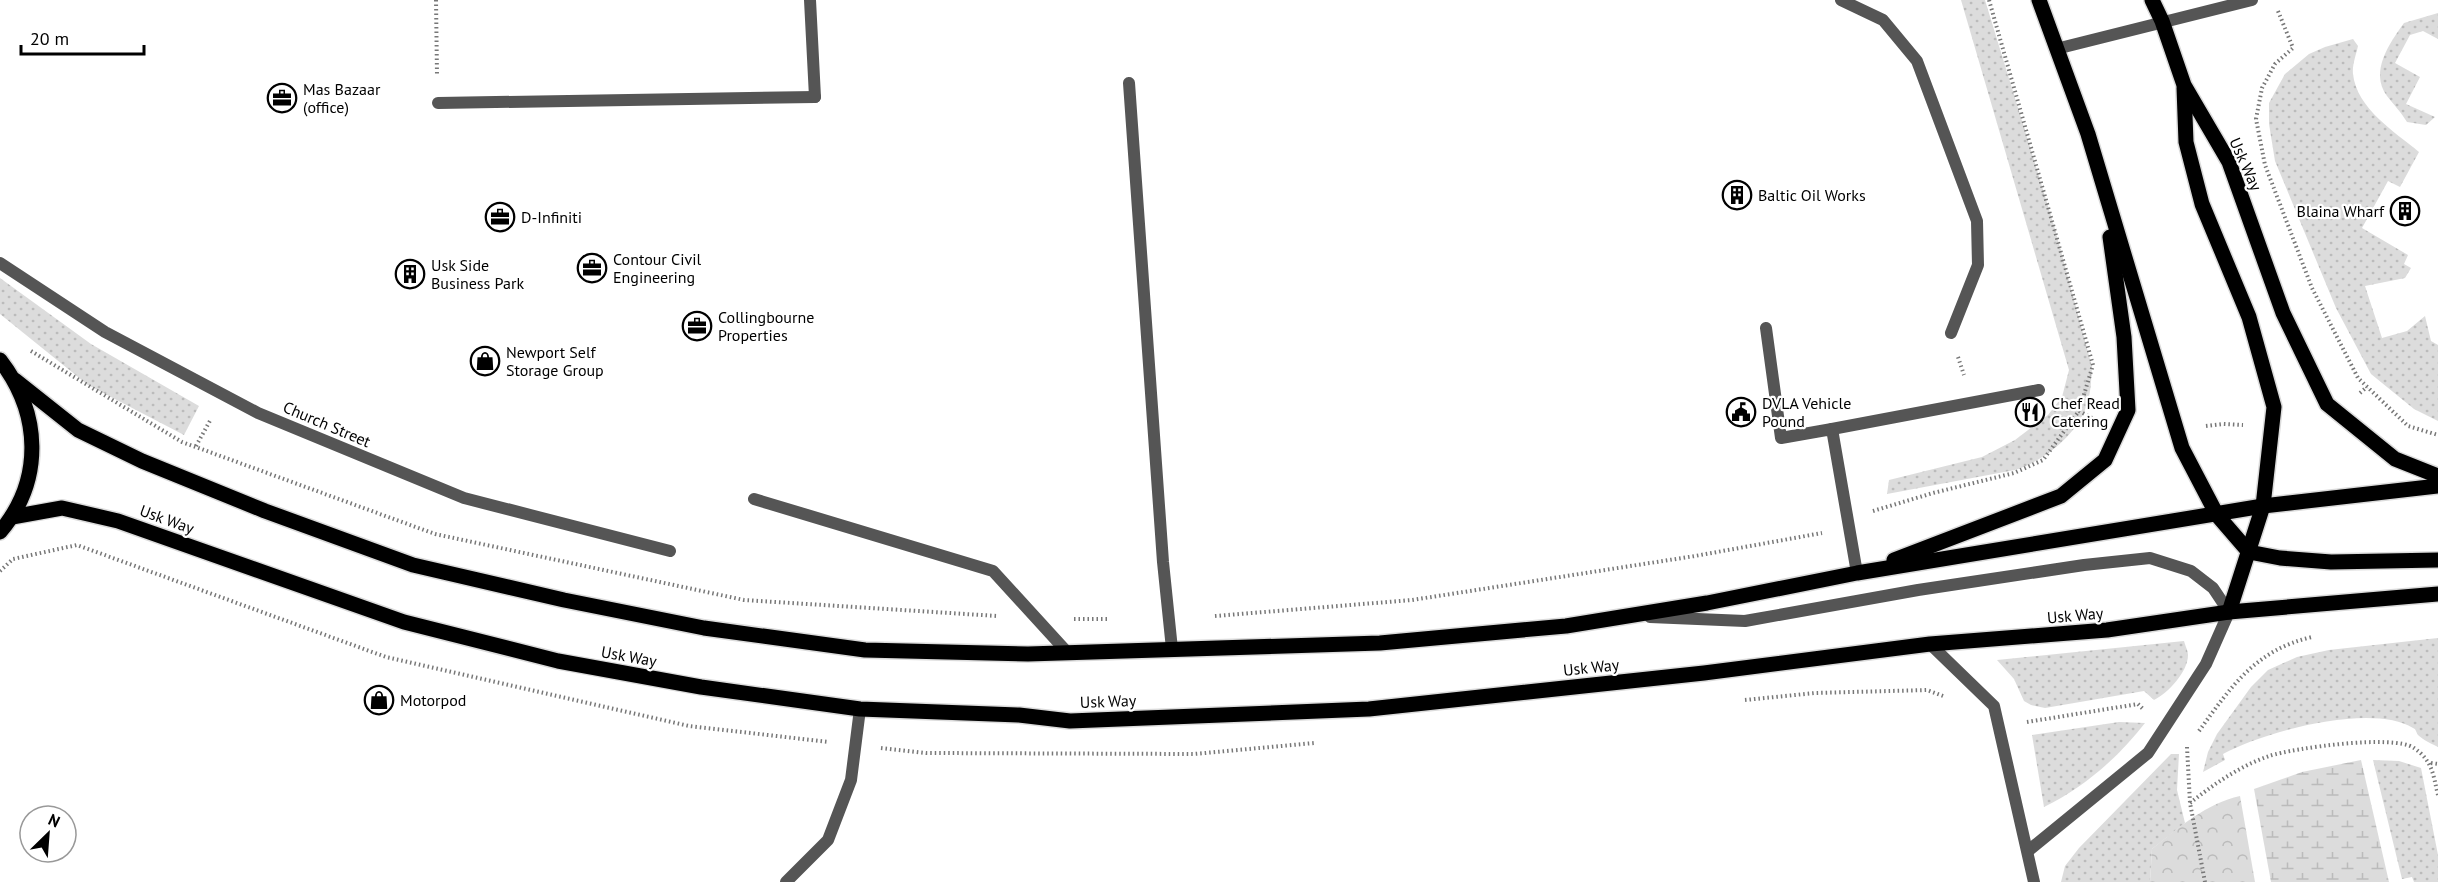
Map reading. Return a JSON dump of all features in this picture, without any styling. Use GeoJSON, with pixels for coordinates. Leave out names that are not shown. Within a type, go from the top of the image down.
{"type":"FeatureCollection","features":[{"type":"Feature","properties":{"kind":"main road"},"geometry":{"type":"LineString","coordinates":[[2039,0],[2088,134],[2182,448],[2217,515],[2248,552],[2280,558],[2331,562],[2438,560]]}},
{"type":"Feature","properties":{"kind":"main road","name":"Usk Way"},"geometry":{"type":"LineString","coordinates":[[2152,0],[2162,21],[2184,85],[2229,162],[2283,313],[2327,404],[2395,459],[2438,476]]}},
{"type":"Feature","properties":{"kind":"main road","name":"Usk Way"},"geometry":{"type":"LineString","coordinates":[[2184,85],[2186,142],[2202,204],[2249,317],[2274,407],[2263,506],[2229,612]]}},
{"type":"Feature","properties":{"kind":"main road"},"geometry":{"type":"LineString","coordinates":[[1857,573],[1942,543],[2061,496],[2105,460],[2128,410],[2124,337],[2104,192]]}},
{"type":"Feature","properties":{"kind":"main road"},"geometry":{"type":"LineString","coordinates":[[0,360],[15,380],[29,413],[33,449],[27,485],[12,517],[0,532]]}},
{"type":"Feature","properties":{"kind":"main road"},"geometry":{"type":"LineString","coordinates":[[15,380],[78,430],[265,511],[413,565],[564,600],[704,628],[865,650],[1028,654],[1380,643],[1566,626],[1707,603],[1857,573],[2263,506],[2438,486]]}},
{"type":"Feature","properties":{"kind":"main road","name":"Usk Way"},"geometry":{"type":"LineString","coordinates":[[12,517],[62,508],[118,521],[404,622],[547,659],[701,687],[860,709],[1019,715],[1070,721],[1369,709],[1704,673],[1930,645],[2107,630],[2229,612],[2438,594]]}},
{"type":"Feature","properties":{"kind":"street"},"geometry":{"type":"LineString","coordinates":[[438,103],[815,97],[810,0]]}},
{"type":"Feature","properties":{"kind":"street"},"geometry":{"type":"LineString","coordinates":[[1841,0],[1883,20],[1917,61],[1977,221],[1978,265],[1951,333]]}},
{"type":"Feature","properties":{"kind":"street"},"geometry":{"type":"LineString","coordinates":[[2056,49],[2252,0]]}},
{"type":"Feature","properties":{"kind":"street"},"geometry":{"type":"LineString","coordinates":[[1129,83],[1162,550],[1172,650]]}},
{"type":"Feature","properties":{"kind":"street","name":"Church Street"},"geometry":{"type":"LineString","coordinates":[[0,263],[105,332],[258,413],[464,498],[670,551]]}},
{"type":"Feature","properties":{"kind":"street"},"geometry":{"type":"LineString","coordinates":[[1766,328],[1781,438],[2039,390]]}},
{"type":"Feature","properties":{"kind":"street"},"geometry":{"type":"LineString","coordinates":[[1832,429],[1857,573]]}},
{"type":"Feature","properties":{"kind":"street"},"geometry":{"type":"LineString","coordinates":[[754,499],[993,571],[1067,652]]}},
{"type":"Feature","properties":{"kind":"street"},"geometry":{"type":"LineString","coordinates":[[1626,616],[1744,621],[1918,590],[2084,565],[2150,558],[2191,571],[2213,588],[2229,612],[2206,664],[2148,753],[2028,851]]}},
{"type":"Feature","properties":{"kind":"street"},"geometry":{"type":"LineString","coordinates":[[1930,645],[1994,706],[2034,882]]}},
{"type":"Feature","properties":{"kind":"street"},"geometry":{"type":"LineString","coordinates":[[786,882],[828,840],[851,780],[860,709]]}},
{"type":"Feature","properties":{"kind":"path"},"geometry":{"type":"LineString","coordinates":[[436,0],[438,103]]}},
{"type":"Feature","properties":{"kind":"path"},"geometry":{"type":"LineString","coordinates":[[1989,0],[2093,365],[2079,411]]}},
{"type":"Feature","properties":{"kind":"path"},"geometry":{"type":"LineString","coordinates":[[2277,10],[2293,48],[2275,64],[2262,88],[2256,119],[2265,165],[2312,288],[2358,378],[2408,426],[2438,435]]}},
{"type":"Feature","properties":{"kind":"path"},"geometry":{"type":"LineString","coordinates":[[1951,333],[1972,402]]}},
{"type":"Feature","properties":{"kind":"path"},"geometry":{"type":"LineString","coordinates":[[180,476],[224,395]]}},
{"type":"Feature","properties":{"kind":"path"},"geometry":{"type":"LineString","coordinates":[[2190,803],[2215,783],[2270,756],[2366,741],[2413,746],[2431,763],[2438,795]]}},
{"type":"Feature","properties":{"kind":"path"},"geometry":{"type":"LineString","coordinates":[[2187,747],[2190,803],[2205,882]]}},
{"type":"Feature","properties":{"kind":"path"},"geometry":{"type":"LineString","coordinates":[[2431,763],[2438,764]]}},
{"type":"Feature","properties":{"kind":"green space"},"geometry":{"type":"Polygon","coordinates":[[[1961,0],[1985,0],[2055,229],[2092,367],[2090,394],[2080,420],[2065,439],[2026,466],[1887,494],[1889,480],[1982,457],[2015,440],[2048,415],[2062,397],[2069,370],[1961,0]]]}},
{"type":"Feature","properties":{"kind":"green space"},"geometry":{"type":"Polygon","coordinates":[[[2438,13],[2438,39],[2423,31],[2410,35],[2395,63],[2420,77],[2406,104],[2435,117],[2426,125],[2407,122],[2382,87],[2380,77],[2383,58],[2404,23],[2438,13]]]}},
{"type":"Feature","properties":{"kind":"green space"},"geometry":{"type":"Polygon","coordinates":[[[2353,39],[2358,46],[2353,74],[2361,98],[2378,118],[2419,152],[2400,187],[2388,181],[2362,228],[2408,255],[2404,264],[2411,268],[2405,278],[2365,286],[2382,338],[2407,331],[2425,316],[2431,341],[2438,345],[2438,421],[2414,409],[2371,374],[2336,308],[2275,161],[2269,124],[2269,103],[2285,74],[2309,54],[2353,39]]]}},
{"type":"Feature","properties":{"kind":"green space"},"geometry":{"type":"Polygon","coordinates":[[[0,278],[91,344],[199,406],[184,435],[88,385],[0,314],[0,278]]]}},
{"type":"Feature","properties":{"kind":"green space"},"geometry":{"type":"Polygon","coordinates":[[[2438,638],[2438,747],[2420,737],[2414,728],[2395,721],[2372,718],[2345,719],[2289,729],[2263,737],[2223,754],[2225,760],[2203,772],[2208,752],[2217,734],[2251,687],[2268,670],[2297,657],[2329,650],[2438,638]]]}},
{"type":"Feature","properties":{"kind":"green space"},"geometry":{"type":"Polygon","coordinates":[[[2184,641],[2188,655],[2185,668],[2171,687],[2154,700],[2144,691],[2045,708],[2031,705],[2024,701],[2014,679],[1997,660],[2184,641]]]}},
{"type":"Feature","properties":{"kind":"green space"},"geometry":{"type":"Polygon","coordinates":[[[2119,722],[2145,723],[2099,771],[2072,791],[2044,807],[2032,735],[2119,722]]]}},
{"type":"Feature","properties":{"kind":"green space"},"geometry":{"type":"Polygon","coordinates":[[[2171,754],[2179,754],[2177,790],[2185,823],[2152,849],[2150,882],[2061,882],[2065,866],[2079,848],[2171,754]]]}},
{"type":"Feature","properties":{"kind":"green space"},"geometry":{"type":"Polygon","coordinates":[[[2361,760],[2389,882],[2271,882],[2254,789],[2302,772],[2361,760]]]}},
{"type":"Feature","properties":{"kind":"green space"},"geometry":{"type":"Polygon","coordinates":[[[2373,760],[2399,761],[2421,768],[2438,855],[2438,882],[2414,882],[2412,877],[2402,879],[2373,760]]]}},
{"type":"Feature","properties":{"kind":"green space"},"geometry":{"type":"Polygon","coordinates":[[[2240,796],[2255,882],[2150,882],[2152,849],[2205,810],[2240,796]]]}},
{"type":"Feature","properties":{"kind":"place","name":"Mas Bazaar (office)"},"geometry":{"type":"Point","coordinates":[282,98]}},
{"type":"Feature","properties":{"kind":"place","name":"Baltic Oil Works"},"geometry":{"type":"Point","coordinates":[1737,195]}},
{"type":"Feature","properties":{"kind":"place","name":"Blaina Wharf"},"geometry":{"type":"Point","coordinates":[2405,211]}},
{"type":"Feature","properties":{"kind":"place","name":"D-Infiniti"},"geometry":{"type":"Point","coordinates":[500,217]}},
{"type":"Feature","properties":{"kind":"place","name":"Contour Civil Engineering"},"geometry":{"type":"Point","coordinates":[592,268]}},
{"type":"Feature","properties":{"kind":"place","name":"Usk Side Business Park"},"geometry":{"type":"Point","coordinates":[410,274]}},
{"type":"Feature","properties":{"kind":"place","name":"Collingbourne Properties"},"geometry":{"type":"Point","coordinates":[697,326]}},
{"type":"Feature","properties":{"kind":"place","name":"Newport Self Storage Group"},"geometry":{"type":"Point","coordinates":[485,361]}},
{"type":"Feature","properties":{"kind":"place","name":"DVLA Vehicle Pound"},"geometry":{"type":"Point","coordinates":[1741,412]}},
{"type":"Feature","properties":{"kind":"place","name":"Chef Read Catering"},"geometry":{"type":"Point","coordinates":[2030,412]}},
{"type":"Feature","properties":{"kind":"place","name":"Motorpod"},"geometry":{"type":"Point","coordinates":[379,700]}}]}
